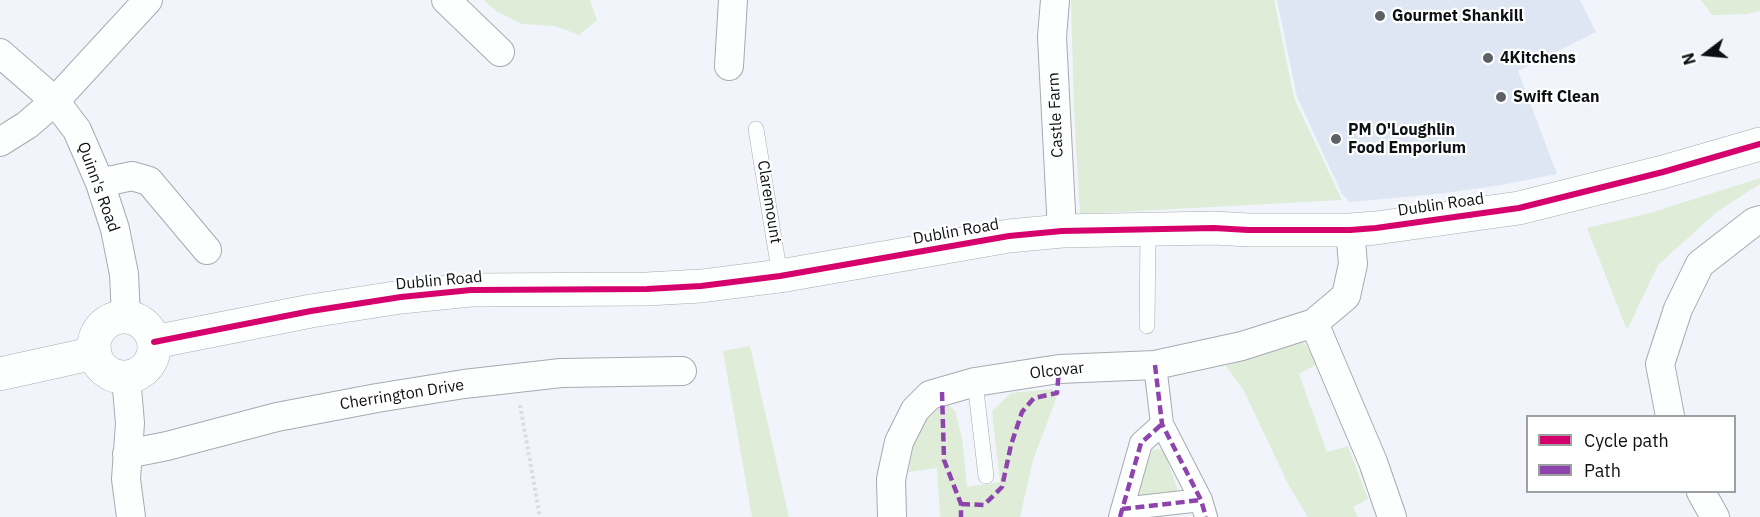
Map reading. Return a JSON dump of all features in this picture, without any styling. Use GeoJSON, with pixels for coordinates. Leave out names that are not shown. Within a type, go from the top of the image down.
{"type":"FeatureCollection","features":[{"type":"Feature","properties":{"kind":"main road","name":"Dublin Road"},"geometry":{"type":"LineString","coordinates":[[154,342],[311,311],[401,297],[471,290],[647,289],[701,286],[780,276],[1010,236],[1062,231],[1214,228],[1350,230],[1423,222],[1519,208],[1663,172],[1760,144]]}},
{"type":"Feature","properties":{"kind":"main road"},"geometry":{"type":"LineString","coordinates":[[126,317],[141,322],[152,335],[154,342],[154,351],[149,364],[136,375],[126,377],[117,376],[99,364],[94,343],[102,327],[113,319],[126,317]]}},
{"type":"Feature","properties":{"kind":"main road"},"geometry":{"type":"LineString","coordinates":[[0,374],[95,353]]}},
{"type":"Feature","properties":{"kind":"street"},"geometry":{"type":"LineString","coordinates":[[0,142],[27,125],[55,101],[148,0]]}},
{"type":"Feature","properties":{"kind":"street"},"geometry":{"type":"LineString","coordinates":[[446,0],[500,52]]}},
{"type":"Feature","properties":{"kind":"street"},"geometry":{"type":"LineString","coordinates":[[729,66],[733,0]]}},
{"type":"Feature","properties":{"kind":"street","name":"Castle Farm"},"geometry":{"type":"LineString","coordinates":[[1055,0],[1052,37],[1062,231]]}},
{"type":"Feature","properties":{"kind":"street","name":"Quinn's Road"},"geometry":{"type":"LineString","coordinates":[[0,53],[55,101],[77,130],[100,183],[115,229],[124,274],[126,317]]}},
{"type":"Feature","properties":{"kind":"street"},"geometry":{"type":"LineString","coordinates":[[100,183],[132,176],[149,181],[207,250]]}},
{"type":"Feature","properties":{"kind":"street"},"geometry":{"type":"LineString","coordinates":[[1670,415],[1660,364],[1678,309],[1700,264],[1754,222],[1760,220]]}},
{"type":"Feature","properties":{"kind":"street","name":"Olcovar"},"geometry":{"type":"LineString","coordinates":[[892,517],[891,479],[899,442],[915,410],[930,395],[975,382],[1059,369],[1155,365],[1242,346],[1314,323],[1346,296],[1353,264],[1350,230]]}},
{"type":"Feature","properties":{"kind":"street"},"geometry":{"type":"LineString","coordinates":[[1314,323],[1373,462],[1392,517]]}},
{"type":"Feature","properties":{"kind":"street"},"geometry":{"type":"LineString","coordinates":[[1155,365],[1162,424],[1204,508],[1121,513],[1141,443],[1162,424]]}},
{"type":"Feature","properties":{"kind":"street","name":"Cherrington Drive"},"geometry":{"type":"LineString","coordinates":[[127,454],[168,446],[277,417],[388,396],[561,373],[682,371]]}},
{"type":"Feature","properties":{"kind":"street"},"geometry":{"type":"LineString","coordinates":[[126,377],[130,423],[126,479],[131,517]]}},
{"type":"Feature","properties":{"kind":"street"},"geometry":{"type":"LineString","coordinates":[[1702,493],[1715,517]]}},
{"type":"Feature","properties":{"kind":"lane","name":"Claremount"},"geometry":{"type":"LineString","coordinates":[[756,129],[780,276]]}},
{"type":"Feature","properties":{"kind":"lane"},"geometry":{"type":"LineString","coordinates":[[1147,326],[1148,229]]}},
{"type":"Feature","properties":{"kind":"lane"},"geometry":{"type":"LineString","coordinates":[[975,382],[986,476]]}},
{"type":"Feature","properties":{"kind":"path"},"geometry":{"type":"LineString","coordinates":[[515,378],[540,517]]}},
{"type":"Feature","properties":{"kind":"shaded area"},"geometry":{"type":"Polygon","coordinates":[[[1277,0],[1580,0],[1596,32],[1518,71],[1557,174],[1502,185],[1437,194],[1350,202],[1342,194],[1297,97],[1277,0]]]}},
{"type":"Feature","properties":{"kind":"green space"},"geometry":{"type":"Polygon","coordinates":[[[484,0],[590,0],[597,20],[579,35],[555,26],[522,24],[496,11],[484,0]]]}},
{"type":"Feature","properties":{"kind":"green space"},"geometry":{"type":"Polygon","coordinates":[[[1071,0],[1274,0],[1294,98],[1342,200],[1080,214],[1071,0]]]}},
{"type":"Feature","properties":{"kind":"green space"},"geometry":{"type":"Polygon","coordinates":[[[1701,0],[1760,0],[1760,11],[1747,14],[1712,15],[1701,0]]]}},
{"type":"Feature","properties":{"kind":"green space"},"geometry":{"type":"Polygon","coordinates":[[[1760,178],[1760,184],[1718,211],[1658,265],[1627,330],[1587,228],[1650,213],[1760,178]]]}},
{"type":"Feature","properties":{"kind":"green space"},"geometry":{"type":"Polygon","coordinates":[[[1301,339],[1319,363],[1299,374],[1327,452],[1348,446],[1368,499],[1353,507],[1358,517],[1308,517],[1289,486],[1244,391],[1226,366],[1301,339]]]}},
{"type":"Feature","properties":{"kind":"green space"},"geometry":{"type":"Polygon","coordinates":[[[750,346],[789,517],[752,517],[723,351],[750,346]]]}},
{"type":"Feature","properties":{"kind":"green space"},"geometry":{"type":"Polygon","coordinates":[[[1053,389],[1056,399],[1033,460],[1020,517],[940,517],[937,468],[909,472],[914,438],[928,414],[944,401],[955,411],[962,438],[967,487],[1000,482],[992,411],[1011,393],[1053,389]]]}},
{"type":"Feature","properties":{"kind":"green space"},"geometry":{"type":"Polygon","coordinates":[[[1163,449],[1180,496],[1133,499],[1141,451],[1163,449]]]}},
{"type":"Feature","properties":{"kind":"marked path"},"geometry":{"type":"LineString","coordinates":[[1155,365],[1162,424],[1201,500],[1206,517]]}},
{"type":"Feature","properties":{"kind":"marked path"},"geometry":{"type":"LineString","coordinates":[[961,504],[984,505],[1002,487],[1011,445],[1022,412],[1034,398],[1057,393],[1059,369]]}},
{"type":"Feature","properties":{"kind":"marked path"},"geometry":{"type":"LineString","coordinates":[[942,392],[944,460],[961,504],[961,517]]}},
{"type":"Feature","properties":{"kind":"marked path"},"geometry":{"type":"LineString","coordinates":[[1120,517],[1141,443],[1162,424]]}},
{"type":"Feature","properties":{"kind":"marked path"},"geometry":{"type":"LineString","coordinates":[[1122,509],[1201,500]]}},
{"type":"Feature","properties":{"kind":"cycle path"},"geometry":{"type":"LineString","coordinates":[[154,342],[311,311],[401,297],[471,290],[647,289],[701,286],[780,276],[1009,236],[1062,231],[1376,228],[1519,208],[1663,172],[1760,144]]}},
{"type":"Feature","properties":{"kind":"place","name":"Gourmet Shankill"},"geometry":{"type":"Point","coordinates":[1380,16]}},
{"type":"Feature","properties":{"kind":"place","name":"4Kitchens"},"geometry":{"type":"Point","coordinates":[1488,58]}},
{"type":"Feature","properties":{"kind":"place","name":"Swift Clean"},"geometry":{"type":"Point","coordinates":[1501,97]}},
{"type":"Feature","properties":{"kind":"place","name":"PM O'Loughlin Food Emporium"},"geometry":{"type":"Point","coordinates":[1336,139]}}]}
